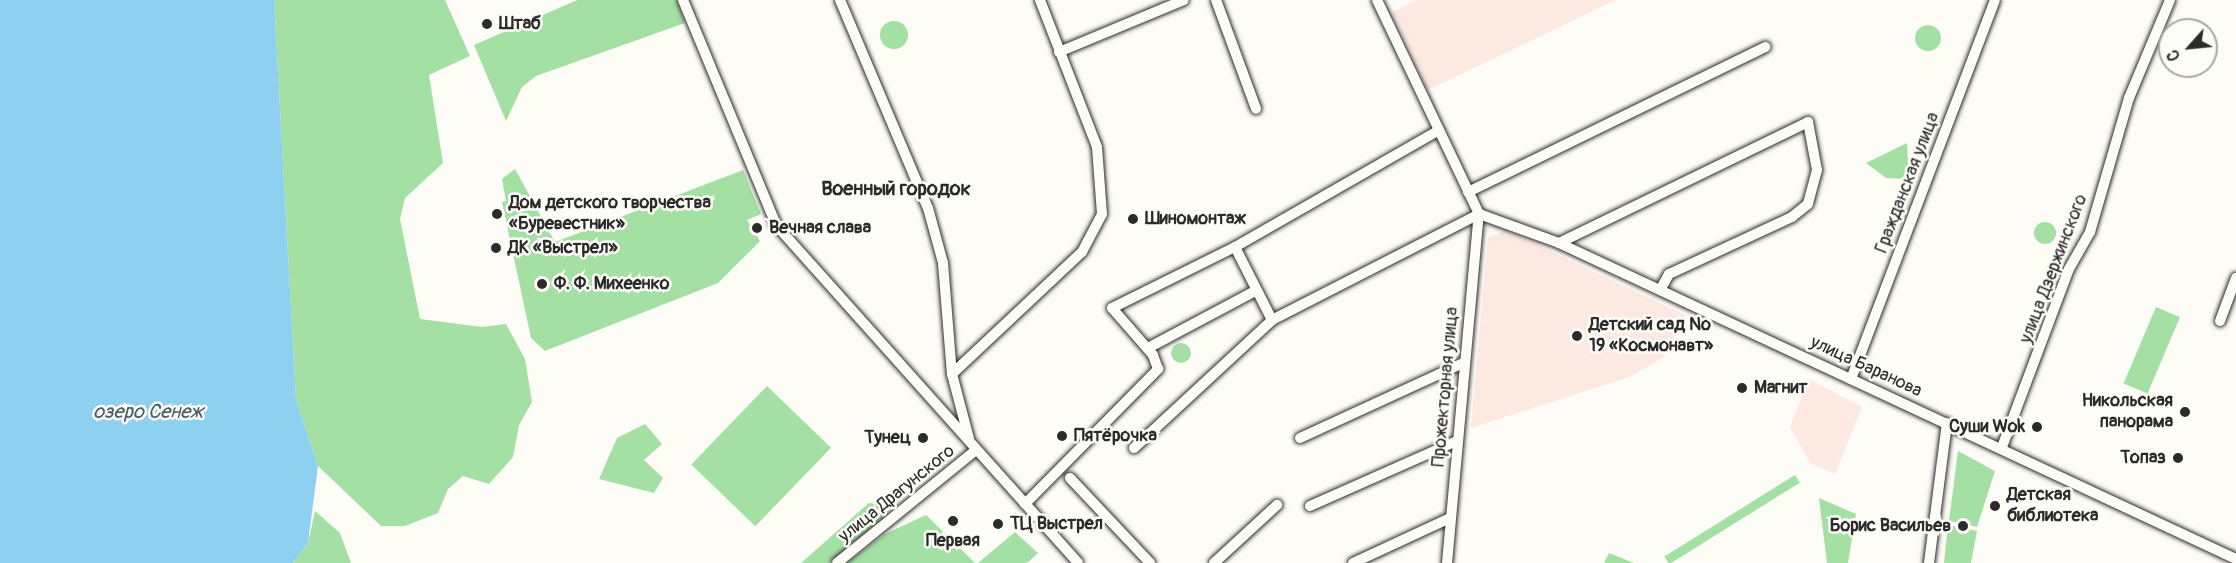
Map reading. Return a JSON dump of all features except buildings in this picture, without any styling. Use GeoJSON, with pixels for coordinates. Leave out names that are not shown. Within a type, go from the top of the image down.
{"type":"FeatureCollection","features":[{"type":"Feature","properties":{"kind":"street"},"geometry":{"type":"LineString","coordinates":[[683,0],[776,225],[1078,563]]}},
{"type":"Feature","properties":{"kind":"street"},"geometry":{"type":"LineString","coordinates":[[840,0],[928,208],[943,263],[952,374],[973,447]]}},
{"type":"Feature","properties":{"kind":"street"},"geometry":{"type":"LineString","coordinates":[[952,374],[1082,252],[1102,214],[1097,147],[1040,0]]}},
{"type":"Feature","properties":{"kind":"street"},"geometry":{"type":"LineString","coordinates":[[1059,52],[1184,0]]}},
{"type":"Feature","properties":{"kind":"street"},"geometry":{"type":"LineString","coordinates":[[1216,0],[1256,109]]}},
{"type":"Feature","properties":{"kind":"street"},"geometry":{"type":"LineString","coordinates":[[1134,448],[1272,320],[1479,214],[1377,0]]}},
{"type":"Feature","properties":{"kind":"street","name":"Гражданская улица"},"geometry":{"type":"LineString","coordinates":[[1851,379],[1995,0]]}},
{"type":"Feature","properties":{"kind":"street","name":"улица Дзержинского"},"geometry":{"type":"LineString","coordinates":[[2002,447],[2069,269],[2090,232],[2129,98],[2170,0]]}},
{"type":"Feature","properties":{"kind":"street"},"geometry":{"type":"LineString","coordinates":[[1468,192],[1765,47]]}},
{"type":"Feature","properties":{"kind":"street"},"geometry":{"type":"LineString","coordinates":[[1559,243],[1808,122],[1817,170],[1808,204],[1792,217],[1669,274],[1660,290]]}},
{"type":"Feature","properties":{"kind":"street"},"geometry":{"type":"LineString","coordinates":[[1024,504],[1154,376],[1157,361],[1112,308],[1234,247],[1439,130]]}},
{"type":"Feature","properties":{"kind":"street","name":"улица Баранова"},"geometry":{"type":"LineString","coordinates":[[1479,214],[1559,243],[2002,447],[2236,559]]}},
{"type":"Feature","properties":{"kind":"street","name":"Прожекторная улица"},"geometry":{"type":"LineString","coordinates":[[1447,563],[1463,363],[1479,214]]}},
{"type":"Feature","properties":{"kind":"street"},"geometry":{"type":"LineString","coordinates":[[1234,247],[1272,320]]}},
{"type":"Feature","properties":{"kind":"street"},"geometry":{"type":"LineString","coordinates":[[2220,321],[2236,278]]}},
{"type":"Feature","properties":{"kind":"street"},"geometry":{"type":"LineString","coordinates":[[1148,348],[1257,290]]}},
{"type":"Feature","properties":{"kind":"street"},"geometry":{"type":"LineString","coordinates":[[1300,438],[1463,363]]}},
{"type":"Feature","properties":{"kind":"street"},"geometry":{"type":"LineString","coordinates":[[1929,563],[1947,423]]}},
{"type":"Feature","properties":{"kind":"street"},"geometry":{"type":"LineString","coordinates":[[1944,442],[1953,433],[1967,431]]}},
{"type":"Feature","properties":{"kind":"street"},"geometry":{"type":"LineString","coordinates":[[1310,506],[1457,441]]}},
{"type":"Feature","properties":{"kind":"street","name":"улица Драгунского"},"geometry":{"type":"LineString","coordinates":[[837,563],[973,447]]}},
{"type":"Feature","properties":{"kind":"street"},"geometry":{"type":"LineString","coordinates":[[1070,478],[1150,563]]}},
{"type":"Feature","properties":{"kind":"street"},"geometry":{"type":"LineString","coordinates":[[1214,563],[1277,505]]}},
{"type":"Feature","properties":{"kind":"street"},"geometry":{"type":"LineString","coordinates":[[1353,563],[1450,518]]}},
{"type":"Feature","properties":{"kind":"shaded area"},"geometry":{"type":"Polygon","coordinates":[[[1416,0],[1616,0],[1428,90],[1392,12],[1416,0]]]}},
{"type":"Feature","properties":{"kind":"shaded area","name":"Детский сад № 19 «Космонавт»"},"geometry":{"type":"Polygon","coordinates":[[[1506,230],[1685,315],[1664,357],[1632,376],[1471,428],[1488,238],[1506,230]]]}},
{"type":"Feature","properties":{"kind":"shaded area"},"geometry":{"type":"Polygon","coordinates":[[[1809,379],[1862,407],[1835,474],[1810,463],[1790,427],[1809,379]]]}},
{"type":"Feature","properties":{"kind":"green space"},"geometry":{"type":"Polygon","coordinates":[[[274,0],[445,0],[470,56],[429,75],[443,163],[405,198],[400,219],[420,319],[482,327],[506,324],[525,359],[532,402],[519,425],[513,457],[489,484],[463,476],[448,489],[438,513],[405,526],[381,526],[318,466],[296,399],[274,0]]]}},
{"type":"Feature","properties":{"kind":"green space"},"geometry":{"type":"Polygon","coordinates":[[[577,0],[677,0],[685,23],[536,76],[522,87],[506,121],[474,45],[577,0]]]}},
{"type":"Feature","properties":{"kind":"green space"},"geometry":{"type":"Polygon","coordinates":[[[894,21],[904,25],[908,35],[904,45],[894,49],[884,45],[880,35],[884,25],[894,21]]]}},
{"type":"Feature","properties":{"kind":"green space"},"geometry":{"type":"Polygon","coordinates":[[[1928,25],[1937,29],[1941,38],[1937,47],[1928,51],[1919,47],[1915,38],[1919,29],[1928,25]]]}},
{"type":"Feature","properties":{"kind":"green space"},"geometry":{"type":"Polygon","coordinates":[[[1907,143],[1909,179],[1886,178],[1866,163],[1907,143]]]}},
{"type":"Feature","properties":{"kind":"green space"},"geometry":{"type":"Polygon","coordinates":[[[515,169],[555,242],[743,170],[761,214],[747,220],[760,241],[718,283],[545,351],[531,338],[502,202],[506,201],[502,179],[515,169]]]}},
{"type":"Feature","properties":{"kind":"green space"},"geometry":{"type":"Polygon","coordinates":[[[2041,222],[2049,222],[2056,229],[2056,237],[2049,244],[2041,244],[2034,237],[2034,229],[2041,222]]]}},
{"type":"Feature","properties":{"kind":"green space"},"geometry":{"type":"Polygon","coordinates":[[[2156,307],[2180,317],[2148,394],[2124,383],[2156,307]]]}},
{"type":"Feature","properties":{"kind":"green space"},"geometry":{"type":"Polygon","coordinates":[[[1181,343],[1188,346],[1191,353],[1188,360],[1181,363],[1174,360],[1171,353],[1174,346],[1181,343]]]}},
{"type":"Feature","properties":{"kind":"green space"},"geometry":{"type":"Polygon","coordinates":[[[767,386],[831,448],[755,526],[691,464],[767,386]]]}},
{"type":"Feature","properties":{"kind":"green space"},"geometry":{"type":"Polygon","coordinates":[[[645,424],[662,444],[644,460],[663,478],[654,493],[599,479],[617,438],[645,424]]]}},
{"type":"Feature","properties":{"kind":"green space"},"geometry":{"type":"Polygon","coordinates":[[[1958,451],[1995,471],[1977,527],[1949,521],[1958,451]]]}},
{"type":"Feature","properties":{"kind":"green space"},"geometry":{"type":"Polygon","coordinates":[[[1795,475],[1800,483],[1671,563],[1668,563],[1664,557],[1795,475]]]}},
{"type":"Feature","properties":{"kind":"green space"},"geometry":{"type":"Polygon","coordinates":[[[1819,498],[1856,514],[1848,563],[1827,563],[1819,498]]]}},
{"type":"Feature","properties":{"kind":"green space"},"geometry":{"type":"Polygon","coordinates":[[[869,503],[881,505],[890,516],[829,563],[801,563],[869,503]]]}},
{"type":"Feature","properties":{"kind":"green space"},"geometry":{"type":"Polygon","coordinates":[[[315,511],[340,533],[351,563],[293,563],[308,543],[315,511]]]}},
{"type":"Feature","properties":{"kind":"green space"},"geometry":{"type":"Polygon","coordinates":[[[926,515],[975,563],[847,563],[885,534],[926,515]]]}},
{"type":"Feature","properties":{"kind":"green space"},"geometry":{"type":"Polygon","coordinates":[[[1948,525],[1977,531],[1971,563],[1944,563],[1948,525]]]}},
{"type":"Feature","properties":{"kind":"green space"},"geometry":{"type":"Polygon","coordinates":[[[1015,532],[1038,553],[1027,563],[978,563],[1015,532]]]}},
{"type":"Feature","properties":{"kind":"green space"},"geometry":{"type":"Polygon","coordinates":[[[1609,553],[1634,563],[1604,563],[1609,553]]]}},
{"type":"Feature","properties":{"kind":"water","name":"озеро Сенеж"},"geometry":{"type":"Polygon","coordinates":[[[0,0],[274,0],[296,399],[318,466],[308,543],[293,563],[0,563],[0,0]]]}},
{"type":"Feature","properties":{"kind":"place","name":"Штаб"},"geometry":{"type":"Point","coordinates":[487,24]}},
{"type":"Feature","properties":{"kind":"place","name":"Дом детского творчества «Буревестник»"},"geometry":{"type":"Point","coordinates":[497,214]}},
{"type":"Feature","properties":{"kind":"place","name":"Шиномонтаж"},"geometry":{"type":"Point","coordinates":[1133,219]}},
{"type":"Feature","properties":{"kind":"place","name":"Вечная слава"},"geometry":{"type":"Point","coordinates":[757,228]}},
{"type":"Feature","properties":{"kind":"place","name":"ДК «Выстрел»"},"geometry":{"type":"Point","coordinates":[496,248]}},
{"type":"Feature","properties":{"kind":"place","name":"Ф. Ф. Михеенко"},"geometry":{"type":"Point","coordinates":[542,284]}},
{"type":"Feature","properties":{"kind":"place","name":"Детский сад № 19 «Космонавт»"},"geometry":{"type":"Point","coordinates":[1577,336]}},
{"type":"Feature","properties":{"kind":"place","name":"Магнит"},"geometry":{"type":"Point","coordinates":[1742,388]}},
{"type":"Feature","properties":{"kind":"place","name":"Никольская панорама"},"geometry":{"type":"Point","coordinates":[2185,412]}},
{"type":"Feature","properties":{"kind":"place","name":"Суши Wok"},"geometry":{"type":"Point","coordinates":[2037,427]}},
{"type":"Feature","properties":{"kind":"place","name":"Пятёрочка"},"geometry":{"type":"Point","coordinates":[1062,436]}},
{"type":"Feature","properties":{"kind":"place","name":"Тунец"},"geometry":{"type":"Point","coordinates":[923,438]}},
{"type":"Feature","properties":{"kind":"place","name":"Топаз"},"geometry":{"type":"Point","coordinates":[2178,458]}},
{"type":"Feature","properties":{"kind":"place","name":"Детская библиотека"},"geometry":{"type":"Point","coordinates":[1995,506]}},
{"type":"Feature","properties":{"kind":"place","name":"Первая"},"geometry":{"type":"Point","coordinates":[953,521]}},
{"type":"Feature","properties":{"kind":"place","name":"ТЦ Выстрел"},"geometry":{"type":"Point","coordinates":[998,524]}},
{"type":"Feature","properties":{"kind":"place","name":"Борис Васильев"},"geometry":{"type":"Point","coordinates":[1963,526]}},
{"type":"Feature","properties":{"kind":"district","name":"Военный городок"},"geometry":{"type":"Point","coordinates":[896,188]}}]}
